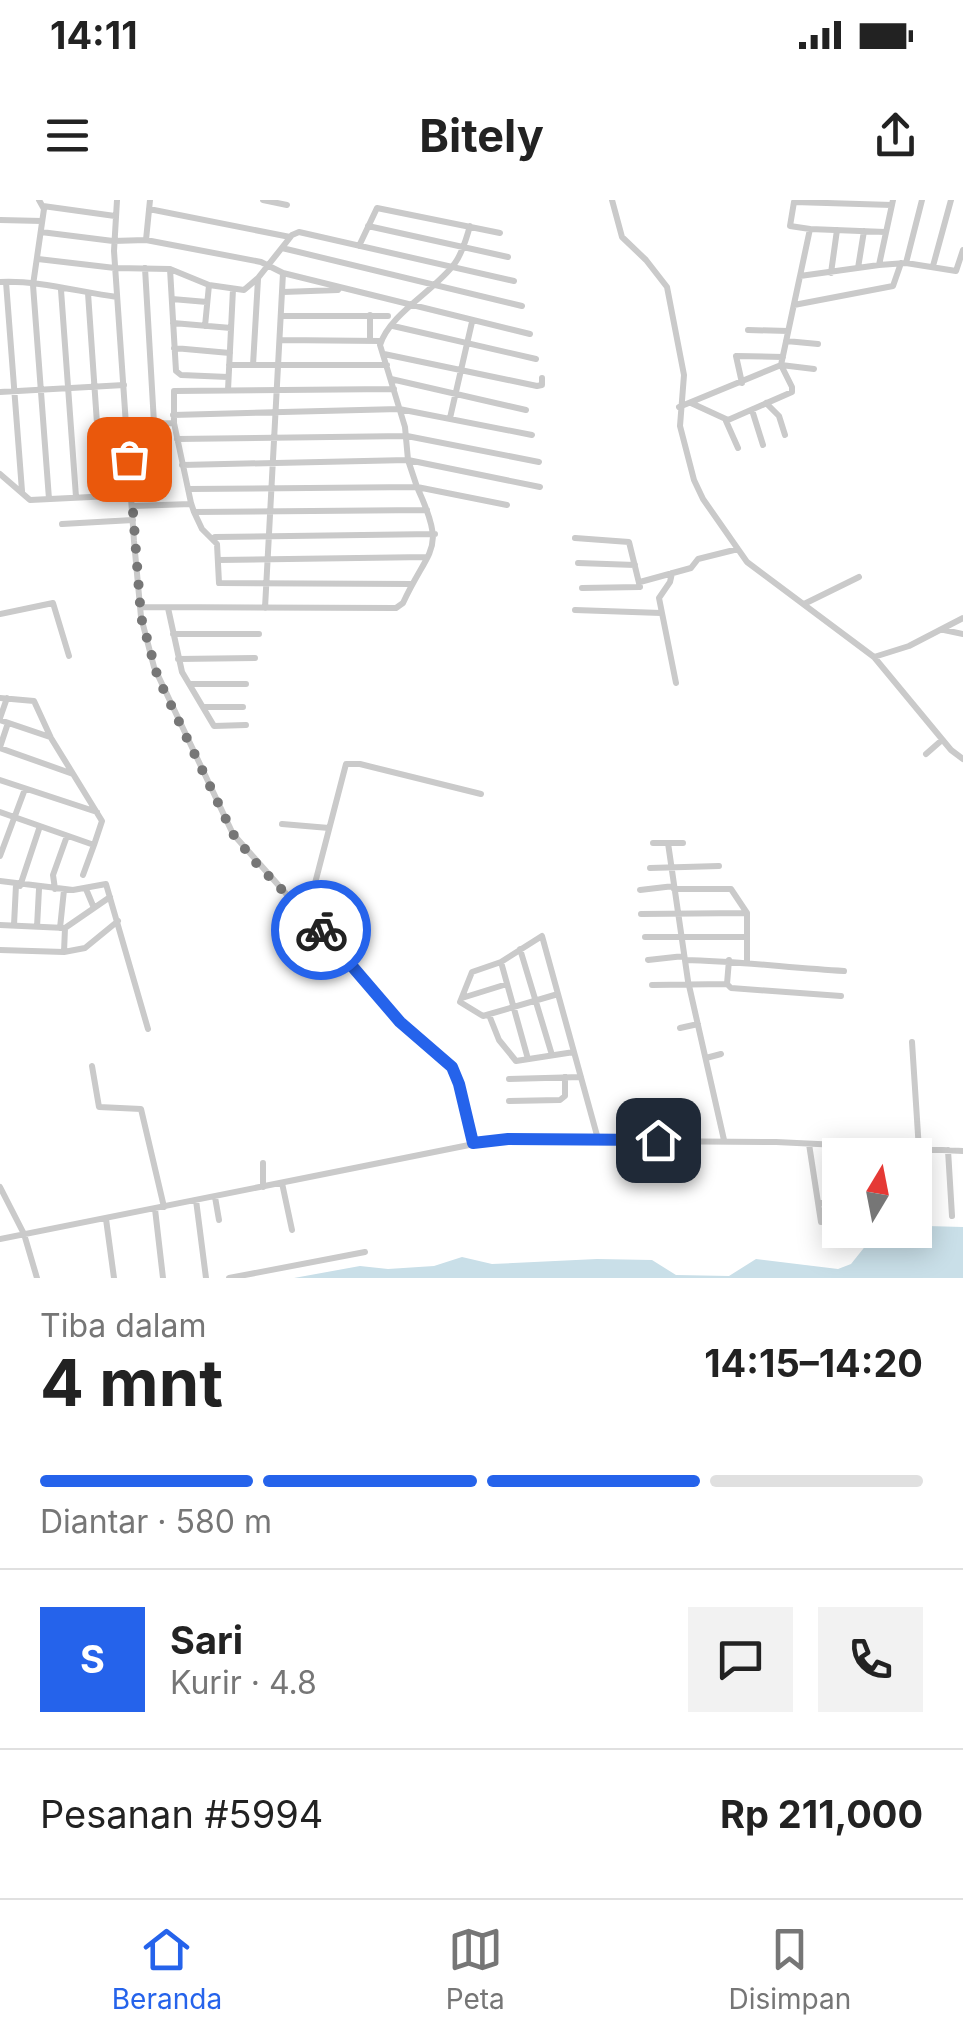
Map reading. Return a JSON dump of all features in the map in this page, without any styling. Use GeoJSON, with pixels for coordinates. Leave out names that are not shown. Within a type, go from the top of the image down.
{"type":"FeatureCollection","features":[{"type":"Feature","properties":{"kind":"street"},"geometry":{"type":"LineString","coordinates":[[117,200],[113,240],[140,607],[158,678],[222,815],[247,852],[400,1022],[452,1067],[473,1143]]}},
{"type":"Feature","properties":{"kind":"street"},"geometry":{"type":"LineString","coordinates":[[263,200],[288,205]]}},
{"type":"Feature","properties":{"kind":"street"},"geometry":{"type":"LineString","coordinates":[[612,200],[622,237],[667,287],[684,375],[680,426],[697,488],[747,562],[874,657],[942,740],[963,759]]}},
{"type":"Feature","properties":{"kind":"street"},"geometry":{"type":"LineString","coordinates":[[794,305],[892,286],[904,263],[922,200]]}},
{"type":"Feature","properties":{"kind":"street"},"geometry":{"type":"LineString","coordinates":[[934,266],[951,200]]}},
{"type":"Feature","properties":{"kind":"street"},"geometry":{"type":"LineString","coordinates":[[878,265],[892,203],[794,201],[790,226],[885,232]]}},
{"type":"Feature","properties":{"kind":"street"},"geometry":{"type":"LineString","coordinates":[[49,498],[34,285],[41,203],[116,216]]}},
{"type":"Feature","properties":{"kind":"street"},"geometry":{"type":"LineString","coordinates":[[146,240],[150,204],[290,237],[303,233],[514,281]]}},
{"type":"Feature","properties":{"kind":"street"},"geometry":{"type":"LineString","coordinates":[[360,246],[377,208],[500,232]]}},
{"type":"Feature","properties":{"kind":"street"},"geometry":{"type":"LineString","coordinates":[[0,220],[42,222]]}},
{"type":"Feature","properties":{"kind":"street"},"geometry":{"type":"LineString","coordinates":[[368,226],[508,257]]}},
{"type":"Feature","properties":{"kind":"street"},"geometry":{"type":"LineString","coordinates":[[380,341],[412,304],[453,267],[470,226]]}},
{"type":"Feature","properties":{"kind":"street"},"geometry":{"type":"LineString","coordinates":[[726,420],[792,390],[782,361],[810,229]]}},
{"type":"Feature","properties":{"kind":"street"},"geometry":{"type":"LineString","coordinates":[[831,273],[837,230]]}},
{"type":"Feature","properties":{"kind":"street"},"geometry":{"type":"LineString","coordinates":[[858,268],[864,230]]}},
{"type":"Feature","properties":{"kind":"street"},"geometry":{"type":"LineString","coordinates":[[41,232],[146,240],[268,265],[284,273],[530,334]]}},
{"type":"Feature","properties":{"kind":"street"},"geometry":{"type":"LineString","coordinates":[[38,258],[116,268],[170,269],[209,285],[246,290],[290,237]]}},
{"type":"Feature","properties":{"kind":"street"},"geometry":{"type":"LineString","coordinates":[[282,248],[522,306]]}},
{"type":"Feature","properties":{"kind":"street"},"geometry":{"type":"LineString","coordinates":[[800,276],[904,263],[958,270],[963,250]]}},
{"type":"Feature","properties":{"kind":"street"},"geometry":{"type":"LineString","coordinates":[[146,268],[154,424]]}},
{"type":"Feature","properties":{"kind":"street"},"geometry":{"type":"LineString","coordinates":[[170,269],[175,369],[179,374],[228,377]]}},
{"type":"Feature","properties":{"kind":"street"},"geometry":{"type":"LineString","coordinates":[[265,608],[284,273]]}},
{"type":"Feature","properties":{"kind":"street"},"geometry":{"type":"LineString","coordinates":[[253,365],[258,278]]}},
{"type":"Feature","properties":{"kind":"street"},"geometry":{"type":"LineString","coordinates":[[22,492],[3,282],[117,297]]}},
{"type":"Feature","properties":{"kind":"street"},"geometry":{"type":"LineString","coordinates":[[205,326],[209,285]]}},
{"type":"Feature","properties":{"kind":"street"},"geometry":{"type":"LineString","coordinates":[[283,292],[349,289]]}},
{"type":"Feature","properties":{"kind":"street"},"geometry":{"type":"LineString","coordinates":[[61,290],[76,497]]}},
{"type":"Feature","properties":{"kind":"street"},"geometry":{"type":"LineString","coordinates":[[228,390],[233,290]]}},
{"type":"Feature","properties":{"kind":"street"},"geometry":{"type":"LineString","coordinates":[[88,293],[102,496]]}},
{"type":"Feature","properties":{"kind":"street"},"geometry":{"type":"LineString","coordinates":[[172,299],[208,302]]}},
{"type":"Feature","properties":{"kind":"street"},"geometry":{"type":"LineString","coordinates":[[370,315],[370,340]]}},
{"type":"Feature","properties":{"kind":"street"},"geometry":{"type":"LineString","coordinates":[[282,316],[388,316]]}},
{"type":"Feature","properties":{"kind":"street"},"geometry":{"type":"LineString","coordinates":[[450,418],[472,322]]}},
{"type":"Feature","properties":{"kind":"street"},"geometry":{"type":"LineString","coordinates":[[173,324],[231,328]]}},
{"type":"Feature","properties":{"kind":"street"},"geometry":{"type":"LineString","coordinates":[[393,326],[466,346],[536,359]]}},
{"type":"Feature","properties":{"kind":"street"},"geometry":{"type":"LineString","coordinates":[[748,330],[788,331]]}},
{"type":"Feature","properties":{"kind":"street"},"geometry":{"type":"LineString","coordinates":[[280,340],[380,341]]}},
{"type":"Feature","properties":{"kind":"street"},"geometry":{"type":"LineString","coordinates":[[140,607],[401,606],[427,558],[435,534],[408,460],[406,436],[380,341]]}},
{"type":"Feature","properties":{"kind":"street"},"geometry":{"type":"LineString","coordinates":[[786,341],[818,344]]}},
{"type":"Feature","properties":{"kind":"street"},"geometry":{"type":"LineString","coordinates":[[174,348],[230,353]]}},
{"type":"Feature","properties":{"kind":"street"},"geometry":{"type":"LineString","coordinates":[[382,353],[541,386],[542,378]]}},
{"type":"Feature","properties":{"kind":"street"},"geometry":{"type":"LineString","coordinates":[[742,382],[736,356],[814,369]]}},
{"type":"Feature","properties":{"kind":"street"},"geometry":{"type":"LineString","coordinates":[[679,406],[742,382],[782,361]]}},
{"type":"Feature","properties":{"kind":"street"},"geometry":{"type":"LineString","coordinates":[[229,365],[387,365]]}},
{"type":"Feature","properties":{"kind":"street"},"geometry":{"type":"LineString","coordinates":[[391,379],[526,410]]}},
{"type":"Feature","properties":{"kind":"street"},"geometry":{"type":"LineString","coordinates":[[0,392],[124,385]]}},
{"type":"Feature","properties":{"kind":"street"},"geometry":{"type":"LineString","coordinates":[[394,389],[175,390],[173,419],[193,508],[202,529],[213,537],[435,534]]}},
{"type":"Feature","properties":{"kind":"street"},"geometry":{"type":"LineString","coordinates":[[689,402],[726,420],[738,448]]}},
{"type":"Feature","properties":{"kind":"street"},"geometry":{"type":"LineString","coordinates":[[766,404],[779,416],[785,435]]}},
{"type":"Feature","properties":{"kind":"street"},"geometry":{"type":"LineString","coordinates":[[126,425],[173,419],[399,408],[532,436]]}},
{"type":"Feature","properties":{"kind":"street"},"geometry":{"type":"LineString","coordinates":[[752,410],[763,445]]}},
{"type":"Feature","properties":{"kind":"street"},"geometry":{"type":"LineString","coordinates":[[177,439],[406,436],[539,462]]}},
{"type":"Feature","properties":{"kind":"street"},"geometry":{"type":"LineString","coordinates":[[182,465],[408,460],[540,486]]}},
{"type":"Feature","properties":{"kind":"street"},"geometry":{"type":"LineString","coordinates":[[0,474],[30,500],[131,495]]}},
{"type":"Feature","properties":{"kind":"street"},"geometry":{"type":"LineString","coordinates":[[188,489],[417,487],[506,505]]}},
{"type":"Feature","properties":{"kind":"street"},"geometry":{"type":"LineString","coordinates":[[132,506],[270,511],[427,510]]}},
{"type":"Feature","properties":{"kind":"street"},"geometry":{"type":"LineString","coordinates":[[62,524],[133,520]]}},
{"type":"Feature","properties":{"kind":"street"},"geometry":{"type":"LineString","coordinates":[[213,537],[220,584],[412,584]]}},
{"type":"Feature","properties":{"kind":"street"},"geometry":{"type":"LineString","coordinates":[[575,538],[628,542],[640,582],[638,590],[582,588]]}},
{"type":"Feature","properties":{"kind":"street"},"geometry":{"type":"LineString","coordinates":[[640,582],[691,568],[698,559],[738,549]]}},
{"type":"Feature","properties":{"kind":"street"},"geometry":{"type":"LineString","coordinates":[[218,560],[427,558]]}},
{"type":"Feature","properties":{"kind":"street"},"geometry":{"type":"LineString","coordinates":[[578,562],[635,565]]}},
{"type":"Feature","properties":{"kind":"street"},"geometry":{"type":"LineString","coordinates":[[672,573],[659,598],[676,683]]}},
{"type":"Feature","properties":{"kind":"street"},"geometry":{"type":"LineString","coordinates":[[804,604],[859,577]]}},
{"type":"Feature","properties":{"kind":"street"},"geometry":{"type":"LineString","coordinates":[[0,614],[53,604],[69,656]]}},
{"type":"Feature","properties":{"kind":"street"},"geometry":{"type":"LineString","coordinates":[[168,608],[182,672],[214,726],[246,726]]}},
{"type":"Feature","properties":{"kind":"street"},"geometry":{"type":"LineString","coordinates":[[575,610],[661,613]]}},
{"type":"Feature","properties":{"kind":"street"},"geometry":{"type":"LineString","coordinates":[[874,657],[909,646],[963,618]]}},
{"type":"Feature","properties":{"kind":"street"},"geometry":{"type":"LineString","coordinates":[[943,630],[963,634]]}},
{"type":"Feature","properties":{"kind":"street"},"geometry":{"type":"LineString","coordinates":[[172,634],[259,634]]}},
{"type":"Feature","properties":{"kind":"street"},"geometry":{"type":"LineString","coordinates":[[178,659],[255,658]]}},
{"type":"Feature","properties":{"kind":"street"},"geometry":{"type":"LineString","coordinates":[[190,684],[246,684]]}},
{"type":"Feature","properties":{"kind":"street"},"geometry":{"type":"LineString","coordinates":[[74,775],[0,748],[3,698],[34,700],[51,738],[102,820],[83,875]]}},
{"type":"Feature","properties":{"kind":"street"},"geometry":{"type":"LineString","coordinates":[[203,707],[243,706]]}},
{"type":"Feature","properties":{"kind":"street"},"geometry":{"type":"LineString","coordinates":[[3,720],[51,738]]}},
{"type":"Feature","properties":{"kind":"street"},"geometry":{"type":"LineString","coordinates":[[926,754],[942,740]]}},
{"type":"Feature","properties":{"kind":"street"},"geometry":{"type":"LineString","coordinates":[[307,915],[342,769],[348,763],[481,794]]}},
{"type":"Feature","properties":{"kind":"street"},"geometry":{"type":"LineString","coordinates":[[0,780],[98,812]]}},
{"type":"Feature","properties":{"kind":"street"},"geometry":{"type":"LineString","coordinates":[[0,856],[25,789]]}},
{"type":"Feature","properties":{"kind":"street"},"geometry":{"type":"LineString","coordinates":[[0,812],[94,845]]}},
{"type":"Feature","properties":{"kind":"street"},"geometry":{"type":"LineString","coordinates":[[282,824],[329,828]]}},
{"type":"Feature","properties":{"kind":"street"},"geometry":{"type":"LineString","coordinates":[[14,926],[18,886],[40,826]]}},
{"type":"Feature","properties":{"kind":"street"},"geometry":{"type":"LineString","coordinates":[[55,890],[54,869],[67,836]]}},
{"type":"Feature","properties":{"kind":"street"},"geometry":{"type":"LineString","coordinates":[[653,843],[682,843]]}},
{"type":"Feature","properties":{"kind":"street"},"geometry":{"type":"LineString","coordinates":[[668,843],[688,984],[724,1140]]}},
{"type":"Feature","properties":{"kind":"street"},"geometry":{"type":"LineString","coordinates":[[650,868],[719,866]]}},
{"type":"Feature","properties":{"kind":"street"},"geometry":{"type":"LineString","coordinates":[[0,881],[55,890],[86,889],[104,883],[148,1029]]}},
{"type":"Feature","properties":{"kind":"street"},"geometry":{"type":"LineString","coordinates":[[38,926],[39,888]]}},
{"type":"Feature","properties":{"kind":"street"},"geometry":{"type":"LineString","coordinates":[[86,889],[94,908]]}},
{"type":"Feature","properties":{"kind":"street"},"geometry":{"type":"LineString","coordinates":[[640,890],[730,889],[746,913],[747,961]]}},
{"type":"Feature","properties":{"kind":"street"},"geometry":{"type":"LineString","coordinates":[[64,890],[64,952]]}},
{"type":"Feature","properties":{"kind":"street"},"geometry":{"type":"LineString","coordinates":[[0,925],[62,928],[110,897]]}},
{"type":"Feature","properties":{"kind":"street"},"geometry":{"type":"LineString","coordinates":[[641,914],[746,913]]}},
{"type":"Feature","properties":{"kind":"street"},"geometry":{"type":"LineString","coordinates":[[0,950],[64,952],[85,948],[118,921]]}},
{"type":"Feature","properties":{"kind":"street"},"geometry":{"type":"LineString","coordinates":[[558,994],[489,1015],[477,1015],[461,999],[472,972],[501,962],[542,936],[581,1077],[598,1140]]}},
{"type":"Feature","properties":{"kind":"street"},"geometry":{"type":"LineString","coordinates":[[645,937],[747,936]]}},
{"type":"Feature","properties":{"kind":"street"},"geometry":{"type":"LineString","coordinates":[[520,949],[552,1055]]}},
{"type":"Feature","properties":{"kind":"street"},"geometry":{"type":"LineString","coordinates":[[648,960],[747,961],[844,971]]}},
{"type":"Feature","properties":{"kind":"street"},"geometry":{"type":"LineString","coordinates":[[727,984],[729,960]]}},
{"type":"Feature","properties":{"kind":"street"},"geometry":{"type":"LineString","coordinates":[[501,962],[528,1059]]}},
{"type":"Feature","properties":{"kind":"street"},"geometry":{"type":"LineString","coordinates":[[461,999],[507,984]]}},
{"type":"Feature","properties":{"kind":"street"},"geometry":{"type":"LineString","coordinates":[[652,985],[727,984],[731,988],[841,996]]}},
{"type":"Feature","properties":{"kind":"street"},"geometry":{"type":"LineString","coordinates":[[489,1015],[499,1040],[516,1061],[513,1078],[581,1077]]}},
{"type":"Feature","properties":{"kind":"street"},"geometry":{"type":"LineString","coordinates":[[680,1028],[698,1024]]}},
{"type":"Feature","properties":{"kind":"street"},"geometry":{"type":"LineString","coordinates":[[912,1042],[917,1138]]}},
{"type":"Feature","properties":{"kind":"street"},"geometry":{"type":"LineString","coordinates":[[516,1061],[574,1052]]}},
{"type":"Feature","properties":{"kind":"street"},"geometry":{"type":"LineString","coordinates":[[706,1058],[721,1054]]}},
{"type":"Feature","properties":{"kind":"street"},"geometry":{"type":"LineString","coordinates":[[92,1066],[99,1107],[141,1109],[164,1207]]}},
{"type":"Feature","properties":{"kind":"street"},"geometry":{"type":"LineString","coordinates":[[509,1100],[560,1100],[565,1096],[565,1077]]}},
{"type":"Feature","properties":{"kind":"street"},"geometry":{"type":"LineString","coordinates":[[0,1239],[494,1140],[724,1140],[822,1145]]}},
{"type":"Feature","properties":{"kind":"street"},"geometry":{"type":"LineString","coordinates":[[810,1144],[821,1222]]}},
{"type":"Feature","properties":{"kind":"street"},"geometry":{"type":"LineString","coordinates":[[932,1150],[963,1151]]}},
{"type":"Feature","properties":{"kind":"street"},"geometry":{"type":"LineString","coordinates":[[948,1150],[952,1216]]}},
{"type":"Feature","properties":{"kind":"street"},"geometry":{"type":"LineString","coordinates":[[263,1163],[264,1186]]}},
{"type":"Feature","properties":{"kind":"street"},"geometry":{"type":"LineString","coordinates":[[282,1183],[292,1230]]}},
{"type":"Feature","properties":{"kind":"street"},"geometry":{"type":"LineString","coordinates":[[0,1187],[24,1234],[37,1278]]}},
{"type":"Feature","properties":{"kind":"street"},"geometry":{"type":"LineString","coordinates":[[215,1196],[219,1220]]}},
{"type":"Feature","properties":{"kind":"street"},"geometry":{"type":"LineString","coordinates":[[196,1200],[206,1278]]}},
{"type":"Feature","properties":{"kind":"street"},"geometry":{"type":"LineString","coordinates":[[154,1209],[163,1278]]}},
{"type":"Feature","properties":{"kind":"street"},"geometry":{"type":"LineString","coordinates":[[106,1219],[114,1278]]}},
{"type":"Feature","properties":{"kind":"street"},"geometry":{"type":"LineString","coordinates":[[230,1278],[365,1252]]}},
{"type":"Feature","properties":{"kind":"water"},"geometry":{"type":"Polygon","coordinates":[[[932,1226],[963,1227],[963,1278],[294,1278],[360,1266],[434,1266],[462,1257],[492,1264],[652,1260],[676,1275],[729,1276],[756,1259],[838,1269],[851,1264],[864,1248],[932,1248],[932,1226]]]}},
{"type":"Feature","properties":{"kind":"way so far"},"geometry":{"type":"LineString","coordinates":[[129,459],[141,617],[163,692],[233,834],[321,930]]}},
{"type":"Feature","properties":{"kind":"route"},"geometry":{"type":"LineString","coordinates":[[321,930],[400,1022],[452,1067],[473,1143],[508,1139],[658,1140]]}}]}
